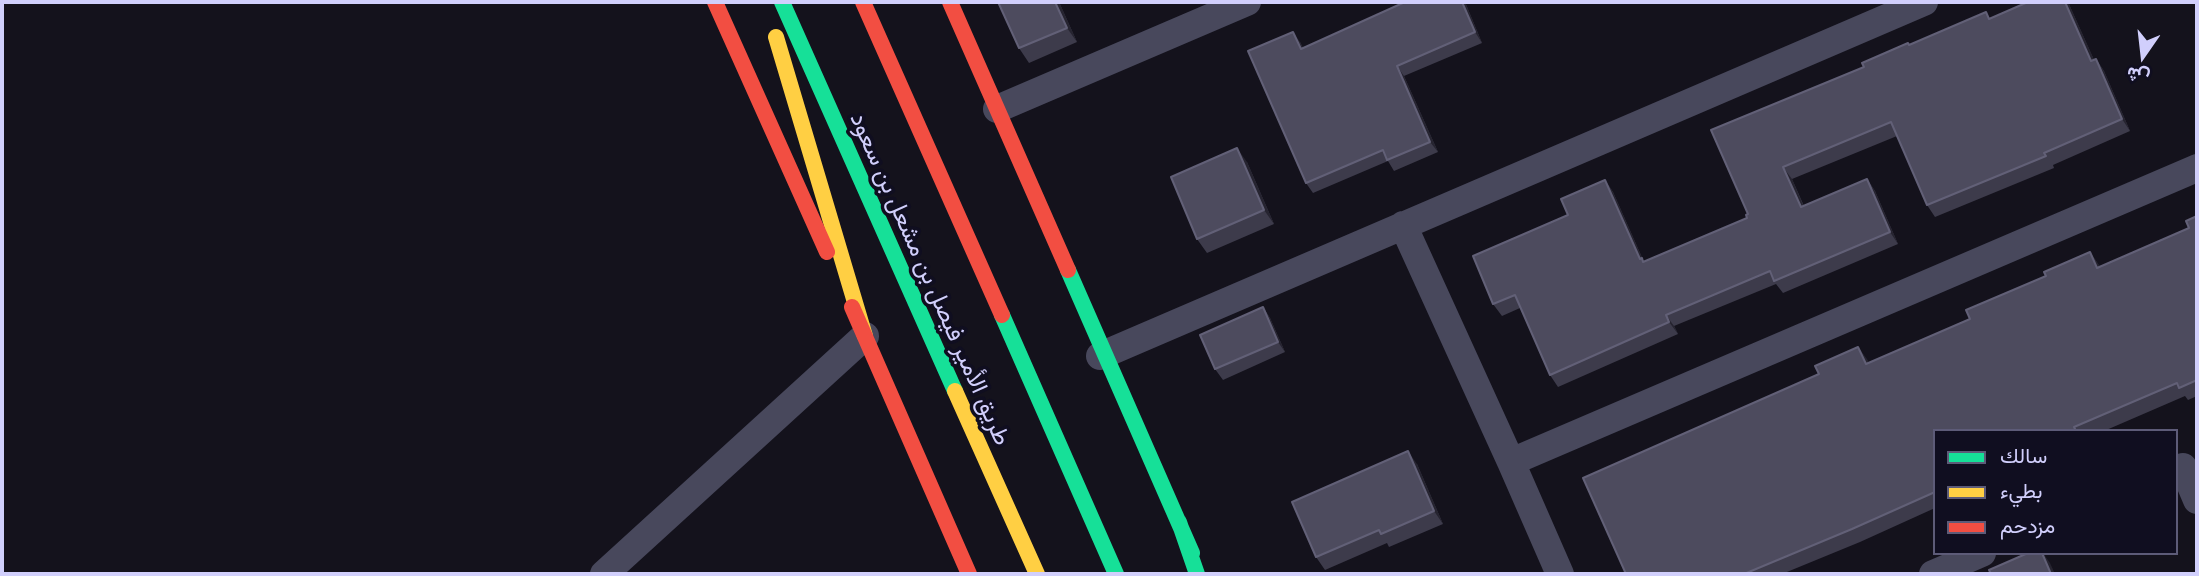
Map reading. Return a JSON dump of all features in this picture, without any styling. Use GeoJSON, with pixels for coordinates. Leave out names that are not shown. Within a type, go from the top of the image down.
{"type":"FeatureCollection","features":[{"type":"Feature","properties":{"kind":"main road"},"geometry":{"type":"LineString","coordinates":[[715,2],[970,574]]}},
{"type":"Feature","properties":{"kind":"main road"},"geometry":{"type":"LineString","coordinates":[[765,2],[865,336]]}},
{"type":"Feature","properties":{"kind":"main road","name":"طريق الأمير فيصل بن مشعل بن سعود"},"geometry":{"type":"LineString","coordinates":[[782,2],[1037,574]]}},
{"type":"Feature","properties":{"kind":"main road","name":"طريق الأمير فيصل بن مشعل بن سعود"},"geometry":{"type":"LineString","coordinates":[[863,2],[1116,574]]}},
{"type":"Feature","properties":{"kind":"main road"},"geometry":{"type":"LineString","coordinates":[[950,2],[1102,355],[1179,522],[1199,574]]}},
{"type":"Feature","properties":{"kind":"street"},"geometry":{"type":"LineString","coordinates":[[996,109],[1247,2]]}},
{"type":"Feature","properties":{"kind":"street"},"geometry":{"type":"LineString","coordinates":[[1102,355],[1924,2]]}},
{"type":"Feature","properties":{"kind":"street"},"geometry":{"type":"LineString","coordinates":[[1511,462],[2197,168]]}},
{"type":"Feature","properties":{"kind":"street"},"geometry":{"type":"LineString","coordinates":[[1403,225],[1560,574]]}},
{"type":"Feature","properties":{"kind":"street"},"geometry":{"type":"LineString","coordinates":[[604,574],[865,336]]}},
{"type":"Feature","properties":{"kind":"street"},"geometry":{"type":"LineString","coordinates":[[2185,466],[2197,500]]}},
{"type":"Feature","properties":{"kind":"street"},"geometry":{"type":"LineString","coordinates":[[1933,574],[1977,555]]}},
{"type":"Feature","properties":{"kind":"building"},"geometry":{"type":"Polygon","coordinates":[[[998,2],[1055,2],[1067,28],[1019,48],[998,2]]]}},
{"type":"Feature","properties":{"kind":"building"},"geometry":{"type":"Polygon","coordinates":[[[1405,2],[1462,2],[1475,32],[1397,66],[1430,142],[1387,160],[1383,150],[1306,183],[1248,51],[1293,32],[1301,49],[1405,2]]]}},
{"type":"Feature","properties":{"kind":"building"},"geometry":{"type":"Polygon","coordinates":[[[2028,2],[2065,2],[2091,61],[2096,59],[2122,119],[2044,153],[2046,156],[1927,205],[1891,122],[1783,167],[1801,207],[1867,179],[1890,232],[1774,281],[1770,271],[1666,315],[1669,322],[1550,375],[1515,295],[1493,304],[1473,256],[1568,215],[1561,199],[1605,180],[1643,262],[1747,218],[1748,214],[1711,130],[1864,67],[1862,63],[1908,43],[1909,45],[1986,12],[1989,19],[2028,2]]]}},
{"type":"Feature","properties":{"kind":"building"},"geometry":{"type":"Polygon","coordinates":[[[1237,148],[1264,210],[1197,239],[1171,177],[1237,148]]]}},
{"type":"Feature","properties":{"kind":"building"},"geometry":{"type":"Polygon","coordinates":[[[2197,216],[2197,380],[2179,388],[2177,383],[2074,427],[2075,429],[1933,429],[1933,493],[1744,574],[1626,574],[1583,478],[1819,374],[1815,366],[1858,347],[1866,364],[1970,319],[1966,310],[2046,276],[2044,272],[2090,252],[2097,268],[2189,228],[2186,221],[2197,216]]]}},
{"type":"Feature","properties":{"kind":"building"},"geometry":{"type":"Polygon","coordinates":[[[1263,307],[1278,342],[1215,369],[1200,335],[1263,307]]]}},
{"type":"Feature","properties":{"kind":"building"},"geometry":{"type":"Polygon","coordinates":[[[1408,451],[1434,511],[1381,534],[1379,530],[1316,557],[1292,502],[1408,451]]]}},
{"type":"Feature","properties":{"kind":"building"},"geometry":{"type":"Polygon","coordinates":[[[2023,555],[2043,555],[2051,574],[1991,574],[1989,570],[2023,555]]]}},
{"type":"Feature","properties":{"kind":"traffic: fast"},"geometry":{"type":"LineString","coordinates":[[782,2],[955,391]]}},
{"type":"Feature","properties":{"kind":"traffic: fast"},"geometry":{"type":"LineString","coordinates":[[1068,270],[1192,553]]}},
{"type":"Feature","properties":{"kind":"traffic: fast"},"geometry":{"type":"LineString","coordinates":[[1002,315],[1116,574]]}},
{"type":"Feature","properties":{"kind":"traffic: fast"},"geometry":{"type":"LineString","coordinates":[[1179,522],[1197,574]]}},
{"type":"Feature","properties":{"kind":"traffic: slow"},"geometry":{"type":"LineString","coordinates":[[776,37],[865,336]]}},
{"type":"Feature","properties":{"kind":"traffic: slow"},"geometry":{"type":"LineString","coordinates":[[955,391],[1037,574]]}},
{"type":"Feature","properties":{"kind":"traffic: jam"},"geometry":{"type":"LineString","coordinates":[[715,2],[827,252]]}},
{"type":"Feature","properties":{"kind":"traffic: jam"},"geometry":{"type":"LineString","coordinates":[[863,2],[1002,315]]}},
{"type":"Feature","properties":{"kind":"traffic: jam"},"geometry":{"type":"LineString","coordinates":[[950,2],[1068,270]]}},
{"type":"Feature","properties":{"kind":"traffic: jam"},"geometry":{"type":"LineString","coordinates":[[852,307],[969,574]]}}]}
